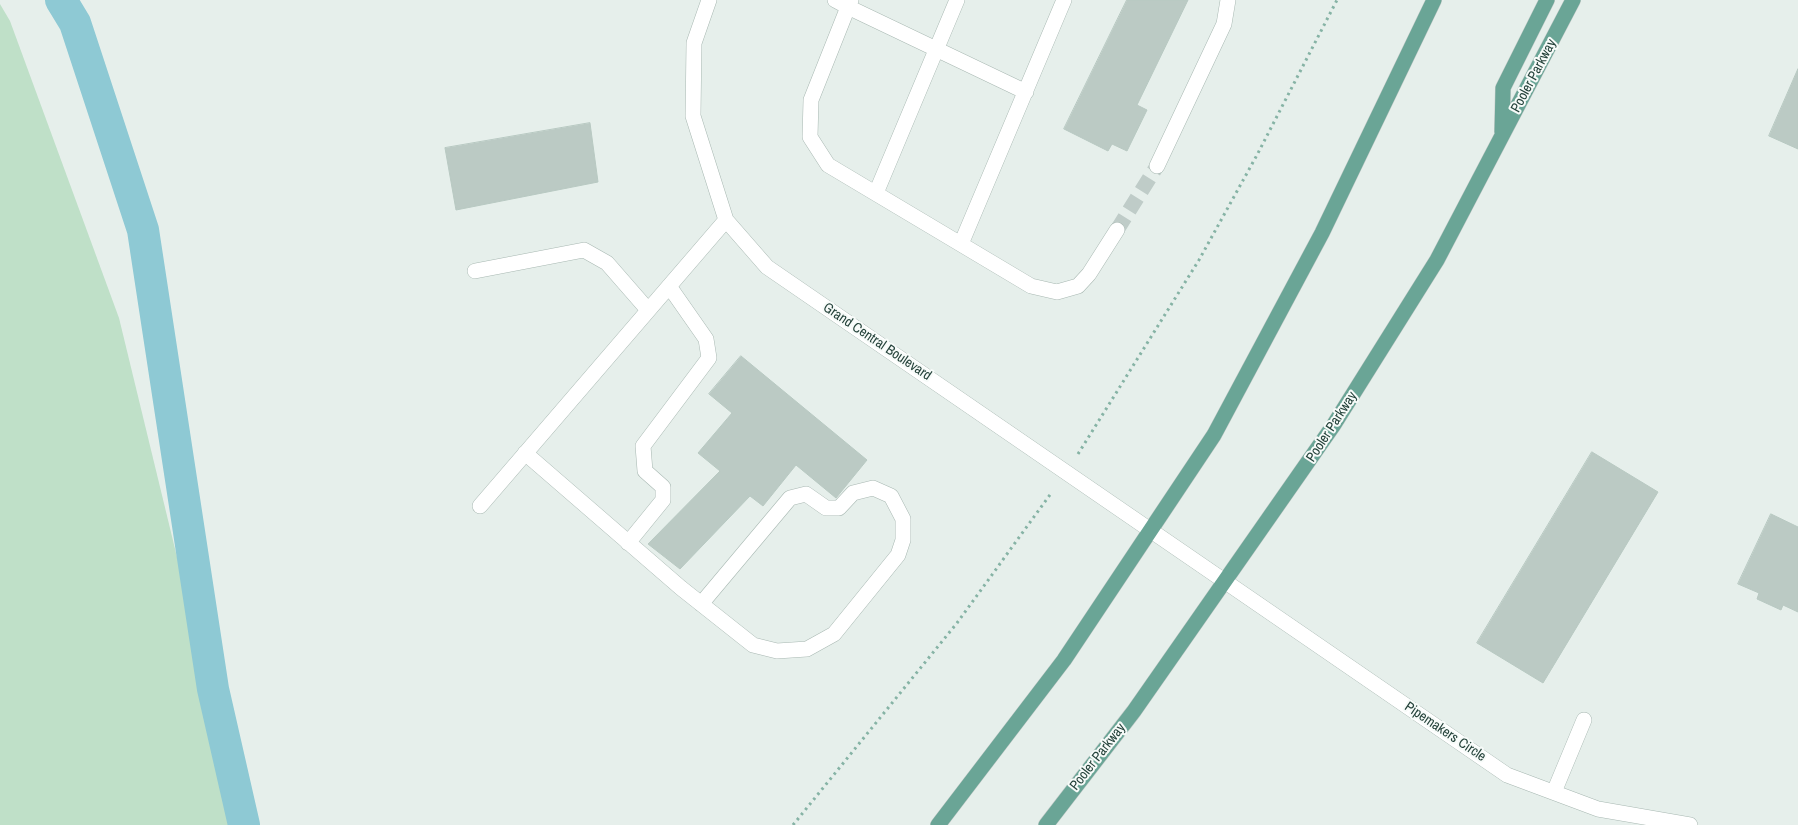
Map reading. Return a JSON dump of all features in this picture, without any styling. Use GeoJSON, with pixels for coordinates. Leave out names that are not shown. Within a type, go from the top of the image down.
{"type":"FeatureCollection","features":[{"type":"Feature","properties":{"kind":"main road"},"geometry":{"type":"LineString","coordinates":[[938,825],[1064,660],[1214,435],[1322,233],[1434,0]]}},
{"type":"Feature","properties":{"kind":"main road"},"geometry":{"type":"LineString","coordinates":[[1502,136],[1503,88],[1547,0]]}},
{"type":"Feature","properties":{"kind":"main road","name":"Pooler Parkway"},"geometry":{"type":"LineString","coordinates":[[1046,825],[1134,711],[1333,426],[1437,260],[1573,0]]}},
{"type":"Feature","properties":{"kind":"street","name":"Grand Central Boulevard"},"geometry":{"type":"LineString","coordinates":[[710,0],[694,43],[693,116],[726,220],[767,267],[1225,582]]}},
{"type":"Feature","properties":{"kind":"street"},"geometry":{"type":"LineString","coordinates":[[876,193],[957,0]]}},
{"type":"Feature","properties":{"kind":"street"},"geometry":{"type":"LineString","coordinates":[[961,244],[1064,0]]}},
{"type":"Feature","properties":{"kind":"street"},"geometry":{"type":"LineString","coordinates":[[1157,166],[1224,24],[1228,0]]}},
{"type":"Feature","properties":{"kind":"street"},"geometry":{"type":"LineString","coordinates":[[1026,92],[936,49],[845,2],[811,100],[810,137],[828,165],[1031,286],[1057,292],[1078,286],[1089,274],[1117,230]]}},
{"type":"Feature","properties":{"kind":"street"},"geometry":{"type":"LineString","coordinates":[[480,506],[726,220]]}},
{"type":"Feature","properties":{"kind":"street"},"geometry":{"type":"LineString","coordinates":[[475,271],[584,250],[607,263],[648,310]]}},
{"type":"Feature","properties":{"kind":"street"},"geometry":{"type":"LineString","coordinates":[[628,543],[663,500],[663,487],[645,471],[643,446],[709,358],[706,339],[669,286]]}},
{"type":"Feature","properties":{"kind":"street"},"geometry":{"type":"LineString","coordinates":[[524,453],[700,604],[753,645],[777,651],[807,649],[834,634],[898,555],[903,540],[903,519],[891,496],[872,488],[853,493],[839,508],[826,508],[806,494],[790,498],[700,604]]}},
{"type":"Feature","properties":{"kind":"street","name":"Pipemakers Circle"},"geometry":{"type":"LineString","coordinates":[[1225,582],[1507,775],[1598,809],[1690,825]]}},
{"type":"Feature","properties":{"kind":"street"},"geometry":{"type":"LineString","coordinates":[[1554,792],[1584,720]]}},
{"type":"Feature","properties":{"kind":"path"},"geometry":{"type":"LineString","coordinates":[[1079,451],[1199,260],[1257,155],[1337,0]]}},
{"type":"Feature","properties":{"kind":"path"},"geometry":{"type":"LineString","coordinates":[[793,825],[957,623],[1055,489]]}},
{"type":"Feature","properties":{"kind":"green space"},"geometry":{"type":"Polygon","coordinates":[[[0,4],[10,21],[119,318],[242,825],[0,825],[0,4]]]}},
{"type":"Feature","properties":{"kind":"building"},"geometry":{"type":"Polygon","coordinates":[[[1127,0],[1188,0],[1137,105],[1147,110],[1127,151],[1112,144],[1108,151],[1064,129],[1127,0]]]}},
{"type":"Feature","properties":{"kind":"building"},"geometry":{"type":"Polygon","coordinates":[[[1798,69],[1798,149],[1769,136],[1798,69]]]}},
{"type":"Feature","properties":{"kind":"building"},"geometry":{"type":"Polygon","coordinates":[[[590,123],[598,182],[456,210],[445,148],[590,123]]]}},
{"type":"Feature","properties":{"kind":"building"},"geometry":{"type":"Polygon","coordinates":[[[741,356],[867,460],[836,498],[796,465],[763,506],[750,496],[680,569],[648,544],[720,471],[698,453],[732,413],[709,394],[741,356]]]}},
{"type":"Feature","properties":{"kind":"building"},"geometry":{"type":"Polygon","coordinates":[[[1592,452],[1658,492],[1543,683],[1477,643],[1592,452]]]}},
{"type":"Feature","properties":{"kind":"building"},"geometry":{"type":"Polygon","coordinates":[[[1771,514],[1798,527],[1798,612],[1783,605],[1781,610],[1757,599],[1759,593],[1738,584],[1771,514]]]}},
{"type":"Feature","properties":{"kind":"waterway"},"geometry":{"type":"LineString","coordinates":[[61,0],[75,23],[143,230],[213,689],[244,825]]}},
{"type":"Feature","properties":{"kind":"tunnel"},"geometry":{"type":"LineString","coordinates":[[1117,230],[1157,166]]}}]}
